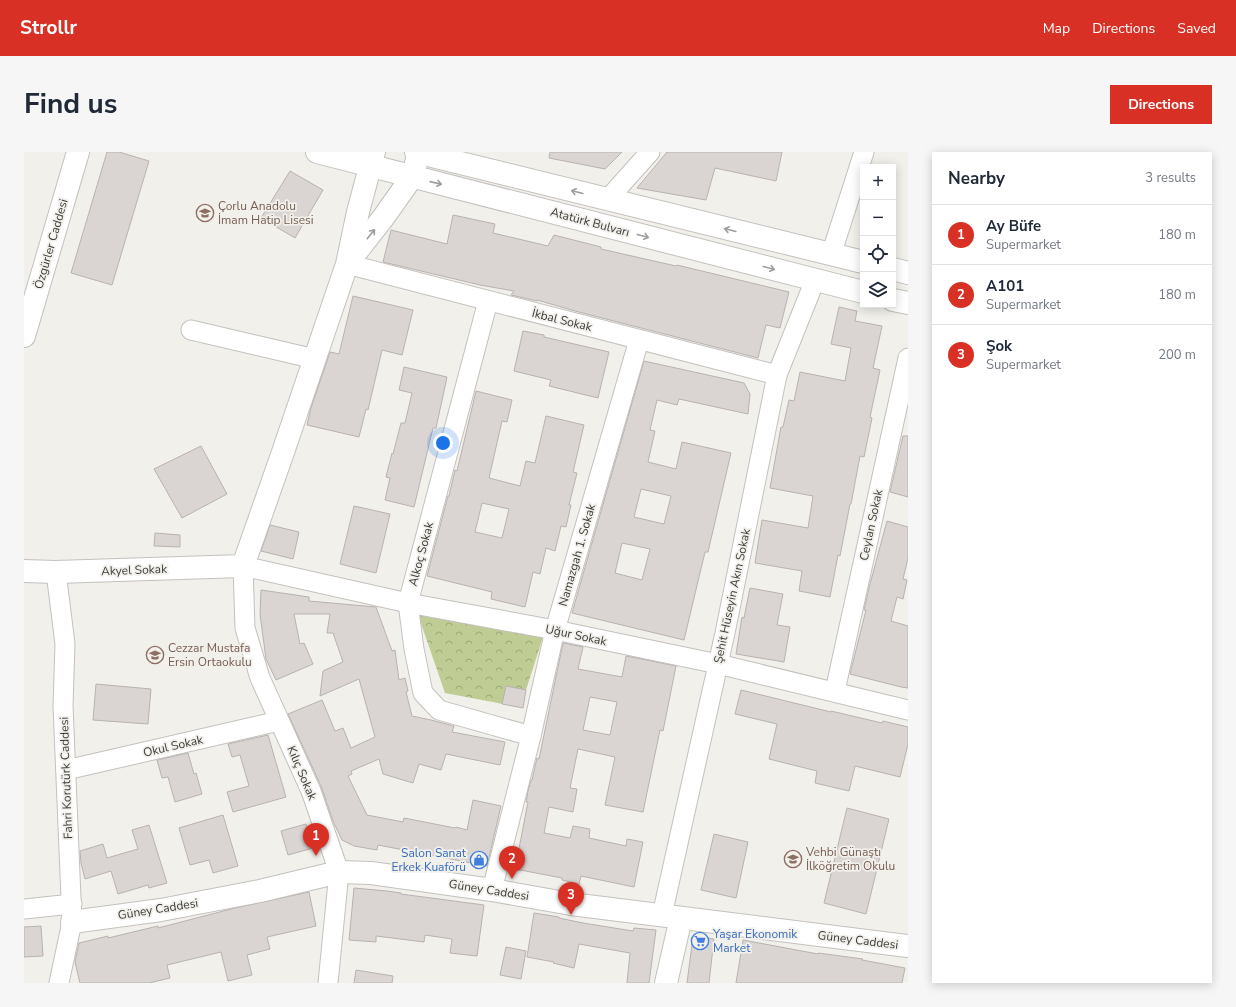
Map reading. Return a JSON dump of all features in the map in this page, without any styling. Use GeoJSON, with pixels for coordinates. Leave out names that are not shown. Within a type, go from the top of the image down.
{"type":"FeatureCollection","features":[{"type":"Feature","properties":{"kind":"street","name":"Özgürler Caddesi"},"geometry":{"type":"LineString","coordinates":[[24,336],[78,152]]}},
{"type":"Feature","properties":{"kind":"street","name":"Atatürk Bulvarı"},"geometry":{"type":"LineString","coordinates":[[316,152],[372,159],[412,177],[464,189],[860,291]]}},
{"type":"Feature","properties":{"kind":"street"},"geometry":{"type":"LineString","coordinates":[[347,264],[383,218],[412,177],[418,152],[860,261]]}},
{"type":"Feature","properties":{"kind":"street"},"geometry":{"type":"LineString","coordinates":[[608,200],[650,152]]}},
{"type":"Feature","properties":{"kind":"street"},"geometry":{"type":"LineString","coordinates":[[831,255],[864,152]]}},
{"type":"Feature","properties":{"kind":"street"},"geometry":{"type":"LineString","coordinates":[[243,566],[347,264],[358,212],[372,159]]}},
{"type":"Feature","properties":{"kind":"street","name":"İkbal Sokak"},"geometry":{"type":"LineString","coordinates":[[347,264],[777,375]]}},
{"type":"Feature","properties":{"kind":"street"},"geometry":{"type":"LineString","coordinates":[[896,270],[908,272]]}},
{"type":"Feature","properties":{"kind":"street","name":"Şehit Hüseyin Akın Sokak"},"geometry":{"type":"LineString","coordinates":[[672,917],[718,664],[777,375],[815,280]]}},
{"type":"Feature","properties":{"kind":"street","name":"Alkoç Sokak"},"geometry":{"type":"LineString","coordinates":[[488,301],[408,603],[414,649],[423,693],[439,710],[531,736]]}},
{"type":"Feature","properties":{"kind":"street"},"geometry":{"type":"LineString","coordinates":[[896,301],[908,303]]}},
{"type":"Feature","properties":{"kind":"street"},"geometry":{"type":"LineString","coordinates":[[191,330],[315,359]]}},
{"type":"Feature","properties":{"kind":"street","name":"Namazgah 1. Sokak"},"geometry":{"type":"LineString","coordinates":[[492,890],[531,736],[555,630],[639,340]]}},
{"type":"Feature","properties":{"kind":"street","name":"Ceylan Sokak"},"geometry":{"type":"LineString","coordinates":[[834,691],[908,358]]}},
{"type":"Feature","properties":{"kind":"street","name":"Uğur Sokak"},"geometry":{"type":"LineString","coordinates":[[243,566],[408,603],[555,630],[718,664],[908,710]]}},
{"type":"Feature","properties":{"kind":"street","name":"Akyel Sokak"},"geometry":{"type":"LineString","coordinates":[[24,571],[56,572],[243,566]]}},
{"type":"Feature","properties":{"kind":"street","name":"Kılıç Sokak"},"geometry":{"type":"LineString","coordinates":[[243,566],[246,628],[260,678],[311,791],[339,872],[328,983]]}},
{"type":"Feature","properties":{"kind":"street","name":"Fahri Korutürk Caddesi"},"geometry":{"type":"LineString","coordinates":[[56,572],[65,644],[63,706],[72,913],[59,983]]}},
{"type":"Feature","properties":{"kind":"street","name":"Okul Sokak"},"geometry":{"type":"LineString","coordinates":[[66,770],[279,721]]}},
{"type":"Feature","properties":{"kind":"street","name":"Güney Caddesi"},"geometry":{"type":"LineString","coordinates":[[72,913],[161,910],[260,891],[339,872],[371,874],[492,890],[571,904],[908,946]]}},
{"type":"Feature","properties":{"kind":"street"},"geometry":{"type":"LineString","coordinates":[[24,909],[72,913]]}},
{"type":"Feature","properties":{"kind":"street"},"geometry":{"type":"LineString","coordinates":[[666,983],[672,917]]}},
{"type":"Feature","properties":{"kind":"green space"},"geometry":{"type":"Polygon","coordinates":[[[417,612],[544,634],[526,690],[506,686],[503,704],[445,693],[417,612]]]}},
{"type":"Feature","properties":{"kind":"building"},"geometry":{"type":"Polygon","coordinates":[[[107,152],[119,152],[149,161],[112,285],[71,273],[107,152]]]}},
{"type":"Feature","properties":{"kind":"building"},"geometry":{"type":"Polygon","coordinates":[[[550,152],[622,152],[605,169],[549,158],[550,152]]]}},
{"type":"Feature","properties":{"kind":"building"},"geometry":{"type":"Polygon","coordinates":[[[667,152],[782,152],[776,181],[715,168],[706,200],[637,188],[667,152]]]}},
{"type":"Feature","properties":{"kind":"building"},"geometry":{"type":"Polygon","coordinates":[[[290,171],[323,190],[295,238],[261,218],[290,171]]]}},
{"type":"Feature","properties":{"kind":"building"},"geometry":{"type":"Polygon","coordinates":[[[453,215],[495,224],[493,233],[548,246],[554,235],[601,247],[601,249],[677,265],[789,292],[780,328],[766,325],[758,358],[537,300],[511,295],[514,291],[480,285],[383,262],[391,230],[447,244],[453,215]]]}},
{"type":"Feature","properties":{"kind":"building"},"geometry":{"type":"Polygon","coordinates":[[[353,296],[413,310],[402,355],[382,350],[368,410],[366,409],[359,437],[307,425],[311,408],[330,352],[339,354],[353,296]]]}},
{"type":"Feature","properties":{"kind":"building"},"geometry":{"type":"Polygon","coordinates":[[[839,307],[857,311],[855,321],[882,326],[873,368],[880,370],[870,417],[872,418],[864,457],[860,456],[840,556],[838,555],[830,597],[799,591],[802,571],[755,563],[762,520],[808,528],[813,496],[770,488],[781,427],[783,427],[789,400],[794,401],[800,372],[845,381],[851,348],[831,344],[839,307]]]}},
{"type":"Feature","properties":{"kind":"building"},"geometry":{"type":"Polygon","coordinates":[[[523,331],[609,352],[598,398],[549,386],[551,380],[514,371],[523,331]]]}},
{"type":"Feature","properties":{"kind":"building"},"geometry":{"type":"Polygon","coordinates":[[[644,361],[744,383],[750,394],[748,414],[679,399],[677,405],[657,400],[650,430],[655,431],[648,462],[676,469],[682,442],[731,453],[708,552],[705,552],[684,640],[572,613],[644,361]],[[641,489],[634,517],[664,524],[671,496],[641,489]],[[622,543],[615,573],[642,580],[650,549],[622,543]]]}},
{"type":"Feature","properties":{"kind":"building"},"geometry":{"type":"Polygon","coordinates":[[[404,367],[447,377],[436,428],[433,428],[414,507],[385,500],[390,478],[386,477],[392,453],[393,454],[401,423],[405,423],[412,393],[399,390],[404,367]]]}},
{"type":"Feature","properties":{"kind":"building"},"geometry":{"type":"Polygon","coordinates":[[[476,391],[512,400],[507,422],[502,421],[489,478],[520,486],[526,461],[535,463],[546,416],[584,425],[573,472],[577,473],[569,505],[571,505],[566,527],[561,526],[555,551],[546,548],[540,574],[533,572],[525,607],[491,599],[492,592],[427,576],[455,470],[457,471],[476,391]],[[482,503],[475,532],[502,538],[509,509],[482,503]]]}},
{"type":"Feature","properties":{"kind":"building"},"geometry":{"type":"Polygon","coordinates":[[[903,436],[908,436],[908,497],[890,492],[903,436]]]}},
{"type":"Feature","properties":{"kind":"building"},"geometry":{"type":"Polygon","coordinates":[[[201,446],[227,494],[182,518],[154,469],[201,446]]]}},
{"type":"Feature","properties":{"kind":"building"},"geometry":{"type":"Polygon","coordinates":[[[354,506],[390,514],[376,573],[340,564],[354,506]]]}},
{"type":"Feature","properties":{"kind":"building"},"geometry":{"type":"Polygon","coordinates":[[[887,521],[908,527],[908,558],[903,579],[907,580],[903,599],[897,597],[891,621],[908,626],[908,688],[850,674],[866,610],[864,610],[870,584],[887,521]]]}},
{"type":"Feature","properties":{"kind":"building"},"geometry":{"type":"Polygon","coordinates":[[[270,525],[299,532],[293,559],[261,551],[270,525]]]}},
{"type":"Feature","properties":{"kind":"building"},"geometry":{"type":"Polygon","coordinates":[[[155,533],[180,535],[180,547],[154,546],[155,533]]]}},
{"type":"Feature","properties":{"kind":"building"},"geometry":{"type":"Polygon","coordinates":[[[750,588],[783,594],[777,625],[790,627],[784,662],[736,654],[742,617],[744,618],[750,588]]]}},
{"type":"Feature","properties":{"kind":"building"},"geometry":{"type":"Polygon","coordinates":[[[261,590],[309,597],[309,601],[376,607],[392,651],[395,650],[399,680],[405,678],[408,691],[406,692],[412,716],[454,726],[452,732],[505,742],[500,765],[446,754],[441,770],[419,764],[413,783],[383,774],[379,759],[351,771],[352,774],[348,776],[367,815],[403,822],[404,818],[467,830],[473,800],[501,806],[487,866],[378,845],[377,850],[354,846],[342,840],[333,821],[321,786],[288,714],[322,700],[335,731],[343,728],[351,748],[375,737],[359,679],[320,696],[323,671],[343,662],[333,633],[327,633],[330,614],[294,614],[300,644],[304,643],[313,664],[276,680],[266,659],[260,614],[261,590]]]}},
{"type":"Feature","properties":{"kind":"building"},"geometry":{"type":"Polygon","coordinates":[[[563,643],[583,647],[578,669],[622,677],[626,656],[676,666],[663,731],[660,730],[643,812],[605,805],[615,757],[578,749],[570,788],[577,789],[573,812],[549,807],[544,833],[570,838],[573,826],[590,829],[589,838],[626,846],[627,839],[643,842],[634,887],[581,876],[579,884],[562,880],[562,878],[515,869],[528,802],[526,802],[528,791],[537,758],[539,759],[563,643]],[[590,697],[583,730],[610,735],[617,702],[590,697]]]}},
{"type":"Feature","properties":{"kind":"building"},"geometry":{"type":"Polygon","coordinates":[[[96,684],[151,689],[148,724],[93,720],[96,684]]]}},
{"type":"Feature","properties":{"kind":"building"},"geometry":{"type":"Polygon","coordinates":[[[506,686],[526,690],[523,708],[502,704],[506,686]]]}},
{"type":"Feature","properties":{"kind":"building"},"geometry":{"type":"Polygon","coordinates":[[[741,690],[831,712],[908,727],[908,744],[900,777],[855,766],[849,791],[815,783],[817,771],[769,759],[777,724],[735,714],[741,690]]]}},
{"type":"Feature","properties":{"kind":"building"},"geometry":{"type":"Polygon","coordinates":[[[268,735],[286,797],[233,812],[227,792],[249,786],[240,755],[232,757],[228,744],[268,735]]]}},
{"type":"Feature","properties":{"kind":"building"},"geometry":{"type":"Polygon","coordinates":[[[188,753],[202,794],[175,802],[168,777],[162,778],[157,760],[188,753]]]}},
{"type":"Feature","properties":{"kind":"building"},"geometry":{"type":"Polygon","coordinates":[[[847,808],[889,819],[866,914],[824,903],[847,808]]]}},
{"type":"Feature","properties":{"kind":"building"},"geometry":{"type":"Polygon","coordinates":[[[223,815],[238,866],[213,873],[209,860],[190,865],[179,828],[223,815]]]}},
{"type":"Feature","properties":{"kind":"building"},"geometry":{"type":"Polygon","coordinates":[[[306,824],[313,848],[288,855],[281,831],[306,824]]]}},
{"type":"Feature","properties":{"kind":"building"},"geometry":{"type":"Polygon","coordinates":[[[149,825],[167,883],[149,888],[148,885],[118,894],[111,871],[85,879],[80,851],[103,844],[107,858],[138,849],[132,830],[149,825]]]}},
{"type":"Feature","properties":{"kind":"building"},"geometry":{"type":"Polygon","coordinates":[[[714,834],[748,842],[736,898],[701,890],[714,834]]]}},
{"type":"Feature","properties":{"kind":"building"},"geometry":{"type":"Polygon","coordinates":[[[354,888],[387,891],[484,905],[477,956],[450,953],[452,939],[425,935],[424,942],[376,936],[376,942],[349,940],[354,888]]]}},
{"type":"Feature","properties":{"kind":"building"},"geometry":{"type":"Polygon","coordinates":[[[309,892],[316,926],[267,937],[270,949],[247,955],[252,975],[228,981],[221,952],[167,965],[170,978],[149,983],[80,983],[75,962],[79,943],[108,936],[108,938],[158,926],[158,928],[235,908],[309,892]]]}},
{"type":"Feature","properties":{"kind":"building"},"geometry":{"type":"Polygon","coordinates":[[[534,913],[633,931],[634,928],[656,930],[649,983],[627,983],[630,953],[579,944],[574,968],[553,963],[554,962],[527,957],[534,913]]]}},
{"type":"Feature","properties":{"kind":"building"},"geometry":{"type":"Polygon","coordinates":[[[41,926],[43,956],[24,957],[24,927],[41,926]]]}},
{"type":"Feature","properties":{"kind":"building"},"geometry":{"type":"Polygon","coordinates":[[[693,937],[714,939],[709,983],[687,983],[693,937]]]}},
{"type":"Feature","properties":{"kind":"building"},"geometry":{"type":"Polygon","coordinates":[[[743,940],[818,954],[863,959],[862,960],[905,968],[902,983],[736,983],[743,940]]]}},
{"type":"Feature","properties":{"kind":"building"},"geometry":{"type":"Polygon","coordinates":[[[506,947],[526,951],[521,979],[500,975],[506,947]]]}},
{"type":"Feature","properties":{"kind":"building"},"geometry":{"type":"Polygon","coordinates":[[[356,970],[393,976],[392,983],[354,983],[356,970]]]}},
{"type":"Feature","properties":{"kind":"place","name":"Çorlu Anadolu İmam Hatip Lisesi"},"geometry":{"type":"Point","coordinates":[205,213]}},
{"type":"Feature","properties":{"kind":"place","name":"Cezzar Mustafa Ersin Ortaokulu"},"geometry":{"type":"Point","coordinates":[155,655]}},
{"type":"Feature","properties":{"kind":"place","name":"Ay Büfe"},"geometry":{"type":"Point","coordinates":[316,856]}},
{"type":"Feature","properties":{"kind":"place","name":"Vehbi Günaştı İlköğretim Okulu"},"geometry":{"type":"Point","coordinates":[793,859]}},
{"type":"Feature","properties":{"kind":"place","name":"Salon Sanat Erkek Kuaförü"},"geometry":{"type":"Point","coordinates":[479,860]}},
{"type":"Feature","properties":{"kind":"place","name":"A101"},"geometry":{"type":"Point","coordinates":[512,879]}},
{"type":"Feature","properties":{"kind":"place","name":"Şok"},"geometry":{"type":"Point","coordinates":[571,915]}},
{"type":"Feature","properties":{"kind":"place","name":"Yaşar Ekonomik Market"},"geometry":{"type":"Point","coordinates":[700,941]}}]}
